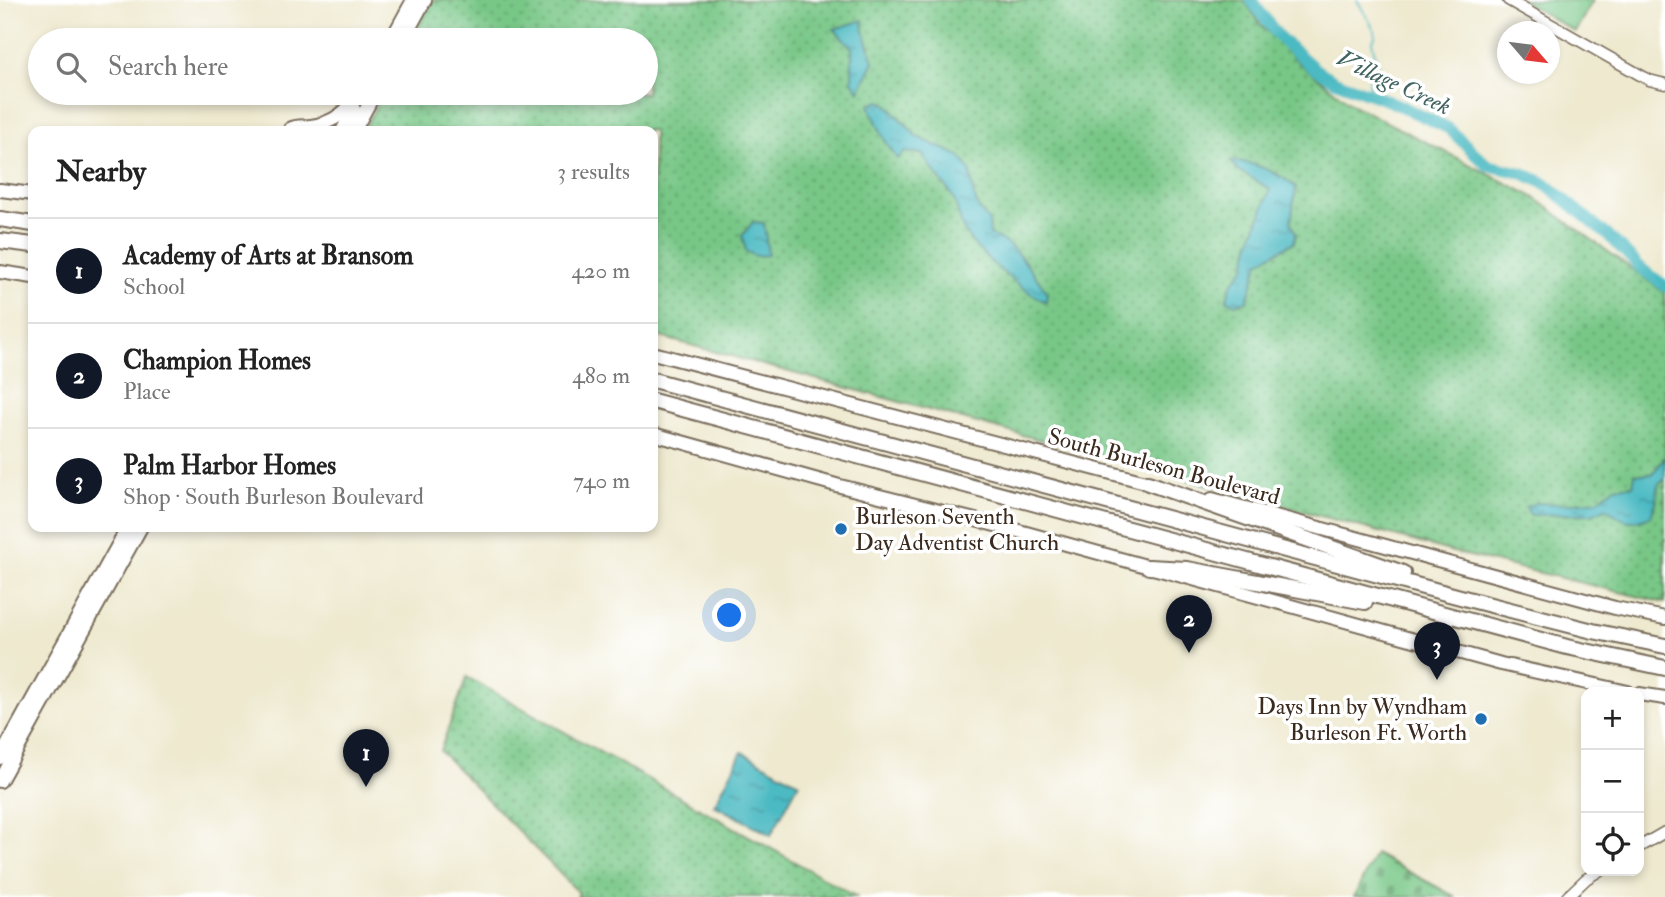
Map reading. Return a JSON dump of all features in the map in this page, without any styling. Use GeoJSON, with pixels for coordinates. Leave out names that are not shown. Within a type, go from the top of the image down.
{"type":"FeatureCollection","features":[{"type":"Feature","properties":{"kind":"highway"},"geometry":{"type":"LineString","coordinates":[[0,219],[28,223]]}},
{"type":"Feature","properties":{"kind":"highway"},"geometry":{"type":"LineString","coordinates":[[0,241],[28,244]]}},
{"type":"Feature","properties":{"kind":"highway"},"geometry":{"type":"LineString","coordinates":[[658,381],[1479,602],[1665,646]]}},
{"type":"Feature","properties":{"kind":"highway"},"geometry":{"type":"LineString","coordinates":[[658,402],[1567,648],[1665,667]]}},
{"type":"Feature","properties":{"kind":"highway"},"geometry":{"type":"LineString","coordinates":[[1148,483],[1459,592],[1479,602]]}},
{"type":"Feature","properties":{"kind":"highway"},"geometry":{"type":"LineString","coordinates":[[1149,567],[1187,569],[1432,617],[1468,621]]}},
{"type":"Feature","properties":{"kind":"main road"},"geometry":{"type":"LineString","coordinates":[[397,28],[412,0]]}},
{"type":"Feature","properties":{"kind":"main road"},"geometry":{"type":"LineString","coordinates":[[410,28],[425,0]]}},
{"type":"Feature","properties":{"kind":"main road"},"geometry":{"type":"LineString","coordinates":[[303,126],[333,120],[352,105]]}},
{"type":"Feature","properties":{"kind":"main road"},"geometry":{"type":"LineString","coordinates":[[344,126],[355,105]]}},
{"type":"Feature","properties":{"kind":"main road"},"geometry":{"type":"LineString","coordinates":[[357,126],[368,105]]}},
{"type":"Feature","properties":{"kind":"main road"},"geometry":{"type":"LineString","coordinates":[[0,190],[28,193]]}},
{"type":"Feature","properties":{"kind":"main road"},"geometry":{"type":"LineString","coordinates":[[0,272],[28,276]]}},
{"type":"Feature","properties":{"kind":"main road","name":"South Burleson Boulevard"},"geometry":{"type":"LineString","coordinates":[[658,354],[1615,608],[1665,618]]}},
{"type":"Feature","properties":{"kind":"main road"},"geometry":{"type":"LineString","coordinates":[[658,435],[1501,664],[1605,687]]}},
{"type":"Feature","properties":{"kind":"main road"},"geometry":{"type":"LineString","coordinates":[[0,758],[136,532]]}},
{"type":"Feature","properties":{"kind":"main road"},"geometry":{"type":"LineString","coordinates":[[0,781],[136,532]]}},
{"type":"Feature","properties":{"kind":"main road"},"geometry":{"type":"LineString","coordinates":[[1644,695],[1665,698]]}},
{"type":"Feature","properties":{"kind":"street"},"geometry":{"type":"LineString","coordinates":[[1508,0],[1649,80],[1665,84]]}},
{"type":"Feature","properties":{"kind":"street"},"geometry":{"type":"LineString","coordinates":[[1644,844],[1665,832]]}},
{"type":"Feature","properties":{"kind":"street"},"geometry":{"type":"LineString","coordinates":[[1567,897],[1591,876]]}},
{"type":"Feature","properties":{"kind":"green space"},"geometry":{"type":"Polygon","coordinates":[[[433,0],[1244,0],[1261,25],[1300,64],[1353,105],[1532,196],[1665,293],[1665,603],[1457,553],[658,336],[658,126],[366,126],[377,105],[658,105],[658,28],[418,28],[433,0]]]}},
{"type":"Feature","properties":{"kind":"green space"},"geometry":{"type":"Polygon","coordinates":[[[1521,0],[1593,0],[1575,32],[1521,0]]]}},
{"type":"Feature","properties":{"kind":"green space"},"geometry":{"type":"Polygon","coordinates":[[[467,677],[857,897],[577,897],[579,893],[440,751],[467,677]]]}},
{"type":"Feature","properties":{"kind":"green space"},"geometry":{"type":"Polygon","coordinates":[[[1375,854],[1456,897],[1354,897],[1375,854]]]}},
{"type":"Feature","properties":{"kind":"water"},"geometry":{"type":"Polygon","coordinates":[[[863,20],[874,62],[859,91],[852,81],[852,48],[834,29],[863,20]]]}},
{"type":"Feature","properties":{"kind":"water"},"geometry":{"type":"Polygon","coordinates":[[[880,101],[888,105],[917,137],[960,156],[970,170],[974,196],[989,222],[990,235],[1008,244],[1022,259],[1047,292],[1046,302],[1001,270],[970,239],[962,226],[953,198],[922,154],[905,152],[897,159],[883,137],[869,105],[880,101]]]}},
{"type":"Feature","properties":{"kind":"water"},"geometry":{"type":"Polygon","coordinates":[[[1231,161],[1265,169],[1296,187],[1291,222],[1296,234],[1294,242],[1259,262],[1247,301],[1235,304],[1227,299],[1231,285],[1245,267],[1251,241],[1270,189],[1238,170],[1231,161]]]}},
{"type":"Feature","properties":{"kind":"water"},"geometry":{"type":"Polygon","coordinates":[[[753,222],[764,223],[768,255],[755,256],[746,251],[742,236],[753,222]]]}},
{"type":"Feature","properties":{"kind":"water"},"geometry":{"type":"Polygon","coordinates":[[[1665,458],[1665,479],[1658,485],[1657,500],[1651,516],[1644,519],[1627,521],[1606,508],[1592,514],[1531,515],[1525,507],[1536,503],[1565,504],[1598,500],[1615,487],[1633,485],[1635,474],[1652,474],[1665,458]]]}},
{"type":"Feature","properties":{"kind":"water"},"geometry":{"type":"Polygon","coordinates":[[[742,752],[799,783],[771,835],[714,805],[742,752]]]}},
{"type":"Feature","properties":{"kind":"waterway","name":"Village Creek"},"geometry":{"type":"LineString","coordinates":[[1251,0],[1279,37],[1314,68],[1335,81],[1394,103],[1448,128],[1487,165],[1522,173],[1546,184],[1665,286]]}},
{"type":"Feature","properties":{"kind":"waterway"},"geometry":{"type":"LineString","coordinates":[[1357,0],[1375,31],[1372,42],[1378,66],[1368,80],[1373,96]]}},
{"type":"Feature","properties":{"kind":"place","name":"Burleson Seventh Day Adventist Church"},"geometry":{"type":"Point","coordinates":[841,529]}},
{"type":"Feature","properties":{"kind":"place","name":"Champion Homes"},"geometry":{"type":"Point","coordinates":[1189,653]}},
{"type":"Feature","properties":{"kind":"place","name":"Palm Harbor Homes"},"geometry":{"type":"Point","coordinates":[1437,680]}},
{"type":"Feature","properties":{"kind":"place","name":"Days Inn by Wyndham Burleson Ft. Worth"},"geometry":{"type":"Point","coordinates":[1481,719]}},
{"type":"Feature","properties":{"kind":"place","name":"Academy of Arts at Bransom"},"geometry":{"type":"Point","coordinates":[366,787]}}]}
